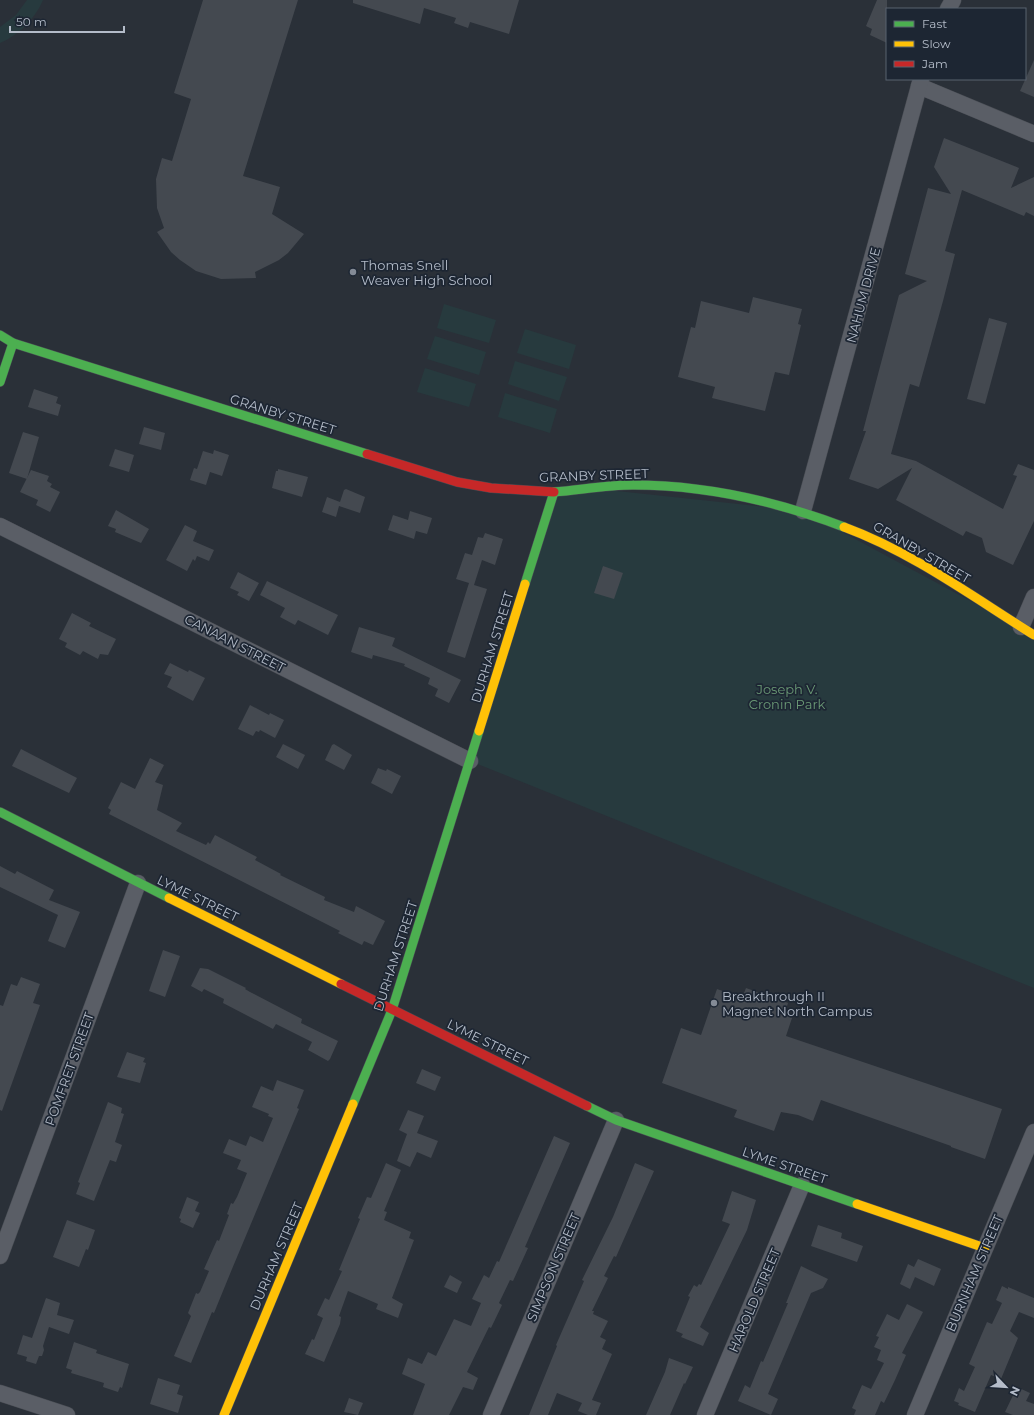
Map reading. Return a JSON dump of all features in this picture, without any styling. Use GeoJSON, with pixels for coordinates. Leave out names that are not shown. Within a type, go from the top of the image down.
{"type":"FeatureCollection","features":[{"type":"Feature","properties":{"kind":"street"},"geometry":{"type":"LineString","coordinates":[[920,83],[1034,134]]}},
{"type":"Feature","properties":{"kind":"street","name":"NAHUM DRIVE"},"geometry":{"type":"LineString","coordinates":[[803,511],[920,83]]}},
{"type":"Feature","properties":{"kind":"street","name":"GRANBY STREET"},"geometry":{"type":"LineString","coordinates":[[0,335],[13,342],[457,482],[491,488],[554,492],[632,485],[687,488],[742,496],[803,511],[866,535],[915,561],[1028,631]]}},
{"type":"Feature","properties":{"kind":"street"},"geometry":{"type":"LineString","coordinates":[[0,382],[13,342]]}},
{"type":"Feature","properties":{"kind":"street","name":"DURHAM STREET"},"geometry":{"type":"LineString","coordinates":[[224,1415],[392,1010],[554,492]]}},
{"type":"Feature","properties":{"kind":"street","name":"CANAAN STREET"},"geometry":{"type":"LineString","coordinates":[[0,526],[470,761]]}},
{"type":"Feature","properties":{"kind":"street"},"geometry":{"type":"LineString","coordinates":[[1028,631],[1034,597]]}},
{"type":"Feature","properties":{"kind":"street","name":"LYME STREET"},"geometry":{"type":"LineString","coordinates":[[0,812],[138,883],[616,1120],[985,1248]]}},
{"type":"Feature","properties":{"kind":"street","name":"POMFRET STREET"},"geometry":{"type":"LineString","coordinates":[[0,1256],[138,883]]}},
{"type":"Feature","properties":{"kind":"street","name":"SIMPSON STREET"},"geometry":{"type":"LineString","coordinates":[[492,1415],[616,1120]]}},
{"type":"Feature","properties":{"kind":"street","name":"BURNHAM STREET"},"geometry":{"type":"LineString","coordinates":[[915,1415],[1034,1132]]}},
{"type":"Feature","properties":{"kind":"street","name":"HAROLD STREET"},"geometry":{"type":"LineString","coordinates":[[705,1415],[802,1185]]}},
{"type":"Feature","properties":{"kind":"street"},"geometry":{"type":"LineString","coordinates":[[0,1393],[67,1415]]}},
{"type":"Feature","properties":{"kind":"green space"},"geometry":{"type":"Polygon","coordinates":[[[27,0],[43,0],[36,14],[26,26],[14,36],[0,43],[0,27],[16,15],[27,0]]]}},
{"type":"Feature","properties":{"kind":"green space"},"geometry":{"type":"Polygon","coordinates":[[[444,304],[496,320],[489,343],[437,328],[444,304]]]}},
{"type":"Feature","properties":{"kind":"green space"},"geometry":{"type":"Polygon","coordinates":[[[525,329],[576,345],[569,369],[517,353],[525,329]]]}},
{"type":"Feature","properties":{"kind":"green space"},"geometry":{"type":"Polygon","coordinates":[[[435,336],[486,352],[479,375],[427,359],[435,336]]]}},
{"type":"Feature","properties":{"kind":"green space"},"geometry":{"type":"Polygon","coordinates":[[[515,361],[567,377],[559,401],[508,384],[515,361]]]}},
{"type":"Feature","properties":{"kind":"green space"},"geometry":{"type":"Polygon","coordinates":[[[425,368],[476,384],[469,407],[417,392],[425,368]]]}},
{"type":"Feature","properties":{"kind":"green space"},"geometry":{"type":"Polygon","coordinates":[[[505,393],[557,409],[550,433],[498,417],[505,393]]]}},
{"type":"Feature","properties":{"kind":"green space","name":"Joseph V. Cronin Park"},"geometry":{"type":"Polygon","coordinates":[[[589,488],[803,511],[1034,635],[1034,988],[470,761],[554,492],[589,488]]]}},
{"type":"Feature","properties":{"kind":"building"},"geometry":{"type":"Polygon","coordinates":[[[203,0],[298,0],[243,176],[280,187],[272,214],[304,234],[288,253],[279,260],[255,272],[256,278],[221,279],[196,271],[171,252],[157,232],[164,228],[157,208],[156,179],[162,158],[172,161],[191,99],[174,93],[203,0]]]}},
{"type":"Feature","properties":{"kind":"building"},"geometry":{"type":"Polygon","coordinates":[[[353,0],[519,0],[509,34],[470,22],[468,28],[454,23],[456,18],[424,8],[420,24],[353,3],[353,0]]]}},
{"type":"Feature","properties":{"kind":"building"},"geometry":{"type":"Polygon","coordinates":[[[877,0],[887,0],[886,43],[870,35],[872,29],[866,26],[877,0]]]}},
{"type":"Feature","properties":{"kind":"building"},"geometry":{"type":"Polygon","coordinates":[[[1034,60],[1034,97],[1020,91],[1034,60]]]}},
{"type":"Feature","properties":{"kind":"building"},"geometry":{"type":"Polygon","coordinates":[[[944,138],[1019,168],[1011,188],[1034,177],[1034,216],[1026,212],[1024,216],[962,190],[945,251],[955,254],[943,301],[919,387],[910,384],[891,454],[916,461],[1003,509],[1017,476],[1013,475],[1018,464],[1034,470],[1034,521],[1013,565],[986,552],[982,538],[966,531],[963,536],[896,500],[912,468],[878,489],[849,479],[866,431],[863,431],[899,295],[927,281],[905,274],[928,188],[951,194],[934,167],[944,138]]]}},
{"type":"Feature","properties":{"kind":"building"},"geometry":{"type":"Polygon","coordinates":[[[753,297],[802,309],[798,324],[801,325],[789,375],[775,372],[765,411],[712,398],[715,387],[678,377],[691,327],[695,328],[701,301],[749,313],[753,297]]]}},
{"type":"Feature","properties":{"kind":"building"},"geometry":{"type":"Polygon","coordinates":[[[989,318],[1007,323],[985,404],[967,399],[989,318]]]}},
{"type":"Feature","properties":{"kind":"building"},"geometry":{"type":"Polygon","coordinates":[[[34,389],[58,397],[56,403],[61,405],[58,416],[28,407],[34,389]]]}},
{"type":"Feature","properties":{"kind":"building"},"geometry":{"type":"Polygon","coordinates":[[[144,427],[165,433],[161,450],[139,444],[144,427]]]}},
{"type":"Feature","properties":{"kind":"building"},"geometry":{"type":"Polygon","coordinates":[[[23,432],[39,437],[27,479],[9,473],[23,432]]]}},
{"type":"Feature","properties":{"kind":"building"},"geometry":{"type":"Polygon","coordinates":[[[115,449],[134,455],[129,472],[109,466],[115,449]]]}},
{"type":"Feature","properties":{"kind":"building"},"geometry":{"type":"Polygon","coordinates":[[[214,450],[229,455],[222,476],[210,472],[206,485],[190,480],[194,468],[197,469],[203,451],[213,454],[214,450]]]}},
{"type":"Feature","properties":{"kind":"building"},"geometry":{"type":"Polygon","coordinates":[[[278,469],[308,477],[302,497],[272,488],[276,471],[278,471],[278,469]]]}},
{"type":"Feature","properties":{"kind":"building"},"geometry":{"type":"Polygon","coordinates":[[[31,470],[49,476],[47,481],[52,484],[50,487],[60,492],[50,512],[36,505],[38,500],[20,492],[31,470]]]}},
{"type":"Feature","properties":{"kind":"building"},"geometry":{"type":"Polygon","coordinates":[[[346,489],[365,497],[360,513],[339,506],[336,517],[322,512],[327,497],[340,502],[344,490],[346,489]]]}},
{"type":"Feature","properties":{"kind":"building"},"geometry":{"type":"Polygon","coordinates":[[[116,510],[149,529],[141,543],[115,532],[116,529],[108,526],[116,510]]]}},
{"type":"Feature","properties":{"kind":"building"},"geometry":{"type":"Polygon","coordinates":[[[410,511],[432,518],[427,534],[416,531],[414,539],[388,530],[393,515],[408,520],[410,511]]]}},
{"type":"Feature","properties":{"kind":"building"},"geometry":{"type":"Polygon","coordinates":[[[185,525],[197,531],[193,541],[214,550],[209,561],[197,556],[195,561],[193,559],[187,571],[166,560],[185,525]]]}},
{"type":"Feature","properties":{"kind":"building"},"geometry":{"type":"Polygon","coordinates":[[[485,533],[503,539],[495,565],[482,560],[474,585],[487,589],[465,658],[447,652],[469,583],[456,579],[465,553],[472,555],[478,537],[483,538],[485,533]]]}},
{"type":"Feature","properties":{"kind":"building"},"geometry":{"type":"Polygon","coordinates":[[[603,566],[623,573],[614,599],[594,593],[603,566]]]}},
{"type":"Feature","properties":{"kind":"building"},"geometry":{"type":"Polygon","coordinates":[[[238,572],[259,583],[249,601],[237,595],[239,592],[230,588],[238,572]]]}},
{"type":"Feature","properties":{"kind":"building"},"geometry":{"type":"Polygon","coordinates":[[[267,581],[338,615],[328,635],[298,620],[295,625],[280,617],[285,608],[260,595],[267,581]]]}},
{"type":"Feature","properties":{"kind":"building"},"geometry":{"type":"Polygon","coordinates":[[[72,613],[91,623],[89,626],[116,639],[108,655],[100,654],[98,659],[83,651],[80,655],[65,647],[67,643],[59,639],[72,613]]]}},
{"type":"Feature","properties":{"kind":"building"},"geometry":{"type":"Polygon","coordinates":[[[359,627],[395,638],[392,646],[461,680],[449,703],[435,696],[438,689],[428,684],[430,678],[404,666],[405,664],[373,655],[372,659],[351,652],[359,627]]]}},
{"type":"Feature","properties":{"kind":"building"},"geometry":{"type":"Polygon","coordinates":[[[170,663],[205,678],[193,701],[167,687],[172,677],[164,674],[170,663]]]}},
{"type":"Feature","properties":{"kind":"building"},"geometry":{"type":"Polygon","coordinates":[[[250,705],[269,715],[270,713],[284,720],[275,738],[260,730],[259,732],[256,731],[253,736],[238,729],[250,705]]]}},
{"type":"Feature","properties":{"kind":"building"},"geometry":{"type":"Polygon","coordinates":[[[283,744],[305,755],[298,769],[276,757],[283,744]]]}},
{"type":"Feature","properties":{"kind":"building"},"geometry":{"type":"Polygon","coordinates":[[[334,744],[352,755],[344,770],[325,760],[332,745],[334,744]]]}},
{"type":"Feature","properties":{"kind":"building"},"geometry":{"type":"Polygon","coordinates":[[[21,749],[77,778],[69,793],[12,766],[21,749]]]}},
{"type":"Feature","properties":{"kind":"building"},"geometry":{"type":"Polygon","coordinates":[[[150,758],[164,765],[155,782],[163,785],[157,810],[182,823],[176,831],[206,845],[208,842],[210,844],[215,835],[257,857],[255,860],[281,874],[280,875],[325,897],[324,900],[354,912],[356,906],[385,921],[373,945],[364,941],[362,945],[338,933],[340,931],[109,814],[111,810],[108,808],[121,782],[135,789],[150,758]]]}},
{"type":"Feature","properties":{"kind":"building"},"geometry":{"type":"Polygon","coordinates":[[[378,768],[386,771],[387,769],[401,776],[392,794],[371,783],[378,768]]]}},
{"type":"Feature","properties":{"kind":"building"},"geometry":{"type":"Polygon","coordinates":[[[0,866],[15,874],[17,871],[54,890],[49,900],[80,912],[65,948],[48,941],[58,915],[0,887],[0,866]]]}},
{"type":"Feature","properties":{"kind":"building"},"geometry":{"type":"Polygon","coordinates":[[[163,950],[180,956],[165,997],[149,991],[163,950]]]}},
{"type":"Feature","properties":{"kind":"building"},"geometry":{"type":"Polygon","coordinates":[[[200,968],[208,969],[246,988],[245,989],[250,992],[302,1019],[301,1023],[338,1041],[330,1059],[328,1061],[308,1050],[312,1042],[276,1024],[273,1029],[223,1003],[224,999],[204,989],[202,992],[191,986],[200,968]]]}},
{"type":"Feature","properties":{"kind":"building"},"geometry":{"type":"Polygon","coordinates":[[[21,977],[40,984],[33,1003],[40,1005],[2,1111],[0,1110],[0,1005],[3,1006],[11,984],[17,986],[21,977]]]}},
{"type":"Feature","properties":{"kind":"building"},"geometry":{"type":"Polygon","coordinates":[[[746,988],[788,1003],[785,1012],[793,1015],[786,1036],[1002,1109],[985,1159],[821,1100],[813,1121],[798,1115],[781,1112],[774,1131],[734,1117],[737,1110],[662,1083],[681,1028],[701,1035],[717,989],[742,998],[746,988]]]}},
{"type":"Feature","properties":{"kind":"building"},"geometry":{"type":"Polygon","coordinates":[[[127,1052],[145,1058],[143,1062],[146,1063],[140,1083],[117,1077],[127,1052]]]}},
{"type":"Feature","properties":{"kind":"building"},"geometry":{"type":"Polygon","coordinates":[[[422,1069],[441,1077],[435,1091],[416,1083],[422,1069]]]}},
{"type":"Feature","properties":{"kind":"building"},"geometry":{"type":"Polygon","coordinates":[[[277,1080],[304,1090],[297,1108],[299,1109],[214,1313],[212,1312],[191,1363],[174,1356],[191,1316],[188,1313],[196,1293],[198,1294],[200,1292],[209,1271],[204,1269],[217,1240],[219,1241],[229,1215],[227,1214],[231,1203],[233,1204],[237,1197],[247,1173],[237,1169],[241,1160],[223,1153],[229,1139],[246,1146],[250,1136],[263,1142],[273,1118],[268,1116],[269,1114],[252,1107],[261,1086],[273,1091],[277,1080]]]}},
{"type":"Feature","properties":{"kind":"building"},"geometry":{"type":"Polygon","coordinates":[[[108,1102],[122,1108],[121,1113],[124,1114],[115,1142],[122,1145],[116,1162],[110,1160],[94,1201],[76,1194],[80,1183],[78,1182],[108,1102]]]}},
{"type":"Feature","properties":{"kind":"building"},"geometry":{"type":"Polygon","coordinates":[[[408,1110],[424,1116],[417,1133],[438,1141],[431,1158],[417,1152],[410,1167],[397,1161],[407,1134],[399,1130],[408,1110]]]}},
{"type":"Feature","properties":{"kind":"building"},"geometry":{"type":"Polygon","coordinates":[[[554,1136],[570,1143],[525,1247],[528,1248],[513,1281],[510,1280],[499,1303],[502,1305],[491,1328],[489,1327],[467,1372],[478,1378],[473,1390],[463,1387],[449,1415],[413,1415],[425,1384],[402,1374],[408,1358],[422,1364],[428,1352],[436,1356],[454,1319],[471,1326],[481,1303],[472,1299],[484,1275],[489,1278],[497,1261],[499,1262],[554,1136]]]}},
{"type":"Feature","properties":{"kind":"building"},"geometry":{"type":"Polygon","coordinates":[[[386,1163],[401,1170],[384,1211],[387,1212],[384,1220],[411,1232],[409,1238],[414,1240],[392,1298],[403,1304],[398,1318],[376,1309],[378,1304],[348,1291],[339,1316],[341,1317],[340,1324],[324,1362],[305,1354],[312,1339],[314,1340],[323,1318],[317,1315],[325,1298],[329,1300],[342,1271],[339,1270],[360,1219],[358,1218],[367,1197],[371,1198],[386,1163]]]}},
{"type":"Feature","properties":{"kind":"building"},"geometry":{"type":"Polygon","coordinates":[[[635,1163],[654,1171],[616,1257],[614,1256],[604,1276],[608,1278],[592,1311],[594,1311],[593,1314],[608,1321],[600,1337],[606,1340],[602,1349],[612,1354],[592,1400],[601,1403],[596,1415],[588,1415],[578,1411],[582,1403],[557,1393],[548,1415],[529,1415],[557,1346],[556,1345],[584,1281],[582,1280],[613,1217],[635,1163]]]}},
{"type":"Feature","properties":{"kind":"building"},"geometry":{"type":"Polygon","coordinates":[[[732,1191],[756,1200],[747,1230],[700,1327],[709,1333],[703,1346],[681,1337],[683,1334],[676,1331],[690,1297],[688,1296],[694,1285],[697,1287],[699,1284],[701,1285],[730,1224],[722,1221],[732,1191]]]}},
{"type":"Feature","properties":{"kind":"building"},"geometry":{"type":"Polygon","coordinates":[[[187,1197],[199,1202],[195,1211],[200,1213],[193,1228],[180,1222],[181,1219],[179,1218],[187,1197]]]}},
{"type":"Feature","properties":{"kind":"building"},"geometry":{"type":"Polygon","coordinates":[[[67,1220],[95,1230],[88,1250],[86,1249],[79,1267],[53,1257],[67,1220]]]}},
{"type":"Feature","properties":{"kind":"building"},"geometry":{"type":"Polygon","coordinates":[[[818,1225],[842,1233],[841,1238],[863,1246],[857,1262],[811,1246],[818,1225]]]}},
{"type":"Feature","properties":{"kind":"building"},"geometry":{"type":"Polygon","coordinates":[[[918,1259],[941,1269],[934,1286],[915,1277],[910,1289],[900,1284],[908,1264],[914,1267],[918,1259]]]}},
{"type":"Feature","properties":{"kind":"building"},"geometry":{"type":"Polygon","coordinates":[[[801,1266],[828,1279],[823,1288],[811,1293],[768,1394],[778,1399],[771,1415],[738,1401],[745,1385],[750,1388],[761,1361],[763,1362],[788,1303],[786,1303],[801,1266]]]}},
{"type":"Feature","properties":{"kind":"building"},"geometry":{"type":"Polygon","coordinates":[[[450,1275],[462,1282],[457,1293],[444,1287],[450,1275]]]}},
{"type":"Feature","properties":{"kind":"building"},"geometry":{"type":"Polygon","coordinates":[[[1002,1286],[1034,1298],[1034,1318],[1019,1312],[1010,1331],[1018,1338],[1001,1379],[991,1375],[975,1412],[958,1405],[959,1403],[954,1401],[959,1388],[964,1391],[975,1367],[969,1364],[987,1322],[992,1324],[1002,1303],[996,1300],[1002,1286]]]}},
{"type":"Feature","properties":{"kind":"building"},"geometry":{"type":"Polygon","coordinates":[[[46,1298],[60,1303],[57,1315],[74,1320],[69,1334],[49,1327],[43,1346],[44,1350],[42,1356],[39,1356],[36,1364],[26,1361],[27,1357],[17,1354],[23,1335],[32,1338],[46,1298]]]}},
{"type":"Feature","properties":{"kind":"building"},"geometry":{"type":"Polygon","coordinates":[[[907,1304],[923,1312],[902,1353],[906,1355],[895,1380],[884,1403],[881,1401],[875,1415],[854,1415],[856,1410],[852,1408],[862,1385],[871,1389],[884,1363],[877,1360],[881,1350],[874,1347],[879,1337],[876,1336],[887,1314],[899,1320],[907,1304]]]}},
{"type":"Feature","properties":{"kind":"building"},"geometry":{"type":"Polygon","coordinates":[[[74,1342],[97,1350],[96,1353],[129,1364],[122,1388],[120,1387],[118,1392],[103,1387],[104,1383],[71,1373],[72,1370],[66,1368],[74,1342]]]}},
{"type":"Feature","properties":{"kind":"building"},"geometry":{"type":"Polygon","coordinates":[[[669,1358],[693,1367],[685,1384],[684,1383],[670,1415],[646,1415],[665,1372],[669,1358]]]}},
{"type":"Feature","properties":{"kind":"building"},"geometry":{"type":"Polygon","coordinates":[[[158,1378],[180,1385],[177,1394],[183,1396],[178,1413],[150,1404],[158,1378]]]}},
{"type":"Feature","properties":{"kind":"building"},"geometry":{"type":"Polygon","coordinates":[[[1017,1387],[1030,1393],[1026,1401],[1034,1404],[1034,1415],[1013,1415],[1005,1412],[1017,1387]]]}},
{"type":"Feature","properties":{"kind":"building"},"geometry":{"type":"Polygon","coordinates":[[[349,1398],[363,1403],[358,1415],[344,1412],[349,1398]]]}},
{"type":"Feature","properties":{"kind":"traffic: fast"},"geometry":{"type":"LineString","coordinates":[[0,335],[13,343],[367,454]]}},
{"type":"Feature","properties":{"kind":"traffic: fast"},"geometry":{"type":"LineString","coordinates":[[0,382],[13,343]]}},
{"type":"Feature","properties":{"kind":"traffic: fast"},"geometry":{"type":"LineString","coordinates":[[554,492],[623,485],[660,486],[714,491],[793,509],[844,527]]}},
{"type":"Feature","properties":{"kind":"traffic: fast"},"geometry":{"type":"LineString","coordinates":[[525,584],[554,492]]}},
{"type":"Feature","properties":{"kind":"traffic: fast"},"geometry":{"type":"LineString","coordinates":[[353,1104],[392,1010],[479,731]]}},
{"type":"Feature","properties":{"kind":"traffic: fast"},"geometry":{"type":"LineString","coordinates":[[0,812],[169,898]]}},
{"type":"Feature","properties":{"kind":"traffic: fast"},"geometry":{"type":"LineString","coordinates":[[587,1106],[616,1120],[857,1204]]}},
{"type":"Feature","properties":{"kind":"traffic: slow"},"geometry":{"type":"LineString","coordinates":[[844,527],[869,537],[918,562],[1034,635]]}},
{"type":"Feature","properties":{"kind":"traffic: slow"},"geometry":{"type":"LineString","coordinates":[[479,731],[525,584]]}},
{"type":"Feature","properties":{"kind":"traffic: slow"},"geometry":{"type":"LineString","coordinates":[[169,898],[341,984]]}},
{"type":"Feature","properties":{"kind":"traffic: slow"},"geometry":{"type":"LineString","coordinates":[[224,1415],[353,1104]]}},
{"type":"Feature","properties":{"kind":"traffic: slow"},"geometry":{"type":"LineString","coordinates":[[857,1204],[985,1248]]}},
{"type":"Feature","properties":{"kind":"traffic: jam"},"geometry":{"type":"LineString","coordinates":[[367,454],[457,482],[491,488],[554,492]]}},
{"type":"Feature","properties":{"kind":"traffic: jam"},"geometry":{"type":"LineString","coordinates":[[341,984],[587,1106]]}},
{"type":"Feature","properties":{"kind":"place","name":"Thomas Snell Weaver High School"},"geometry":{"type":"Point","coordinates":[353,272]}},
{"type":"Feature","properties":{"kind":"place","name":"Breakthrough II Magnet North Campus"},"geometry":{"type":"Point","coordinates":[714,1003]}}]}
